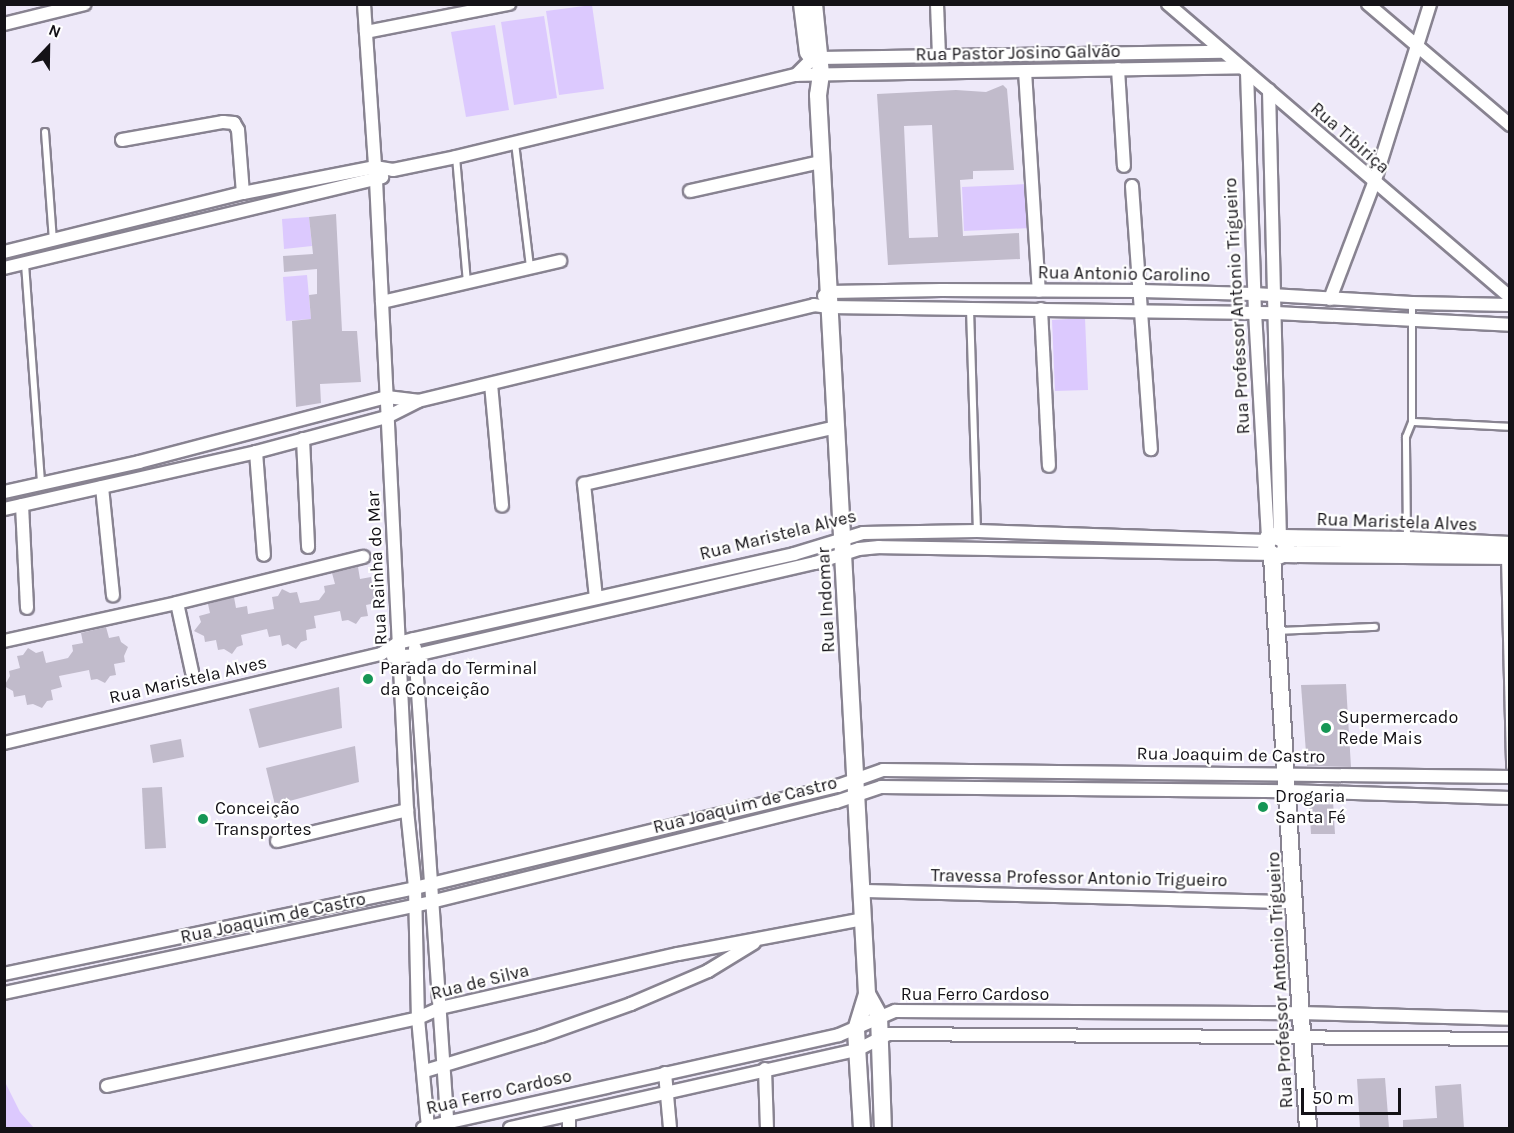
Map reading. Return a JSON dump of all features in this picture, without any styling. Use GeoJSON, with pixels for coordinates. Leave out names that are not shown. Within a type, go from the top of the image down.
{"type":"FeatureCollection","features":[{"type":"Feature","properties":{"kind":"street"},"geometry":{"type":"LineString","coordinates":[[4,24],[51,8],[85,4]]}},
{"type":"Feature","properties":{"kind":"street","name":"Rua Rainha do Mar"},"geometry":{"type":"LineString","coordinates":[[364,4],[376,174],[398,643],[407,810],[415,888],[418,1017],[425,1071],[426,1128]]}},
{"type":"Feature","properties":{"kind":"street"},"geometry":{"type":"LineString","coordinates":[[366,32],[509,4]]}},
{"type":"Feature","properties":{"kind":"street","name":"Rua Indomar"},"geometry":{"type":"LineString","coordinates":[[802,4],[811,69],[818,95],[824,301],[836,427],[856,787],[867,994],[856,1030],[862,1128]]}},
{"type":"Feature","properties":{"kind":"street","name":"Rua Indomar"},"geometry":{"type":"LineString","coordinates":[[811,69],[814,4]]}},
{"type":"Feature","properties":{"kind":"street"},"geometry":{"type":"LineString","coordinates":[[937,4],[939,56]]}},
{"type":"Feature","properties":{"kind":"street","name":"Rua Tibiriça"},"geometry":{"type":"LineString","coordinates":[[1168,4],[1509,297]]}},
{"type":"Feature","properties":{"kind":"street"},"geometry":{"type":"LineString","coordinates":[[1368,4],[1509,125]]}},
{"type":"Feature","properties":{"kind":"street"},"geometry":{"type":"LineString","coordinates":[[1330,299],[1374,183],[1430,4]]}},
{"type":"Feature","properties":{"kind":"street","name":"Rua Pastor Josino Galvão"},"geometry":{"type":"LineString","coordinates":[[4,268],[376,174],[514,143],[811,69],[939,56],[1222,52]]}},
{"type":"Feature","properties":{"kind":"street","name":"Rua Pastor Josino Galvão"},"geometry":{"type":"LineString","coordinates":[[811,69],[1244,70]]}},
{"type":"Feature","properties":{"kind":"street"},"geometry":{"type":"LineString","coordinates":[[1118,69],[1124,166]]}},
{"type":"Feature","properties":{"kind":"street","name":"Rua Professor Antonio Trigueiro"},"geometry":{"type":"LineString","coordinates":[[1244,70],[1255,312],[1275,547]]}},
{"type":"Feature","properties":{"kind":"street"},"geometry":{"type":"LineString","coordinates":[[1025,71],[1039,291]]}},
{"type":"Feature","properties":{"kind":"street","name":"Rua Professor Antonio Trigueiro"},"geometry":{"type":"LineString","coordinates":[[1269,90],[1276,313],[1277,622],[1296,902],[1308,1128]]}},
{"type":"Feature","properties":{"kind":"street"},"geometry":{"type":"LineString","coordinates":[[122,140],[223,122],[234,123],[238,130],[243,193]]}},
{"type":"Feature","properties":{"kind":"street"},"geometry":{"type":"LineString","coordinates":[[690,191],[821,162]]}},
{"type":"Feature","properties":{"kind":"street","name":"Rua Pastor Josino Galvão"},"geometry":{"type":"LineString","coordinates":[[4,252],[243,193],[376,174]]}},
{"type":"Feature","properties":{"kind":"street"},"geometry":{"type":"LineString","coordinates":[[1132,186],[1151,449]]}},
{"type":"Feature","properties":{"kind":"street"},"geometry":{"type":"LineString","coordinates":[[382,302],[560,261]]}},
{"type":"Feature","properties":{"kind":"street"},"geometry":{"type":"LineString","coordinates":[[940,290],[942,308]]}},
{"type":"Feature","properties":{"kind":"street","name":"Rua Antonio Carolino"},"geometry":{"type":"LineString","coordinates":[[4,508],[256,452],[387,417],[418,401],[824,301],[940,290],[1140,291],[1509,305]]}},
{"type":"Feature","properties":{"kind":"street","name":"Rua Antonio Carolino"},"geometry":{"type":"LineString","coordinates":[[824,301],[970,309],[1255,312],[1509,324]]}},
{"type":"Feature","properties":{"kind":"street"},"geometry":{"type":"LineString","coordinates":[[1041,309],[1049,466]]}},
{"type":"Feature","properties":{"kind":"street"},"geometry":{"type":"LineString","coordinates":[[490,384],[502,506]]}},
{"type":"Feature","properties":{"kind":"street","name":"Rua Antonio Carolino"},"geometry":{"type":"LineString","coordinates":[[4,492],[139,462],[387,397],[418,401]]}},
{"type":"Feature","properties":{"kind":"street"},"geometry":{"type":"LineString","coordinates":[[596,598],[584,484],[836,427]]}},
{"type":"Feature","properties":{"kind":"street"},"geometry":{"type":"LineString","coordinates":[[303,440],[308,547]]}},
{"type":"Feature","properties":{"kind":"street"},"geometry":{"type":"LineString","coordinates":[[256,452],[264,555]]}},
{"type":"Feature","properties":{"kind":"street"},"geometry":{"type":"LineString","coordinates":[[139,462],[143,477]]}},
{"type":"Feature","properties":{"kind":"street"},"geometry":{"type":"LineString","coordinates":[[102,487],[112,595]]}},
{"type":"Feature","properties":{"kind":"street"},"geometry":{"type":"LineString","coordinates":[[22,505],[27,608]]}},
{"type":"Feature","properties":{"kind":"street","name":"Rua Maristela Alves"},"geometry":{"type":"LineString","coordinates":[[381,654],[400,658],[416,655],[842,547],[863,533],[977,531],[1275,547],[1407,540],[1508,553]]}},
{"type":"Feature","properties":{"kind":"street","name":"Rua Maristela Alves"},"geometry":{"type":"LineString","coordinates":[[4,743],[381,654],[398,643],[414,639],[794,554],[842,547],[1275,547],[1508,553]]}},
{"type":"Feature","properties":{"kind":"street"},"geometry":{"type":"LineString","coordinates":[[4,641],[177,603],[363,557]]}},
{"type":"Feature","properties":{"kind":"street"},"geometry":{"type":"LineString","coordinates":[[177,603],[192,672]]}},
{"type":"Feature","properties":{"kind":"street","name":"Rua Rainha do Mar"},"geometry":{"type":"LineString","coordinates":[[414,639],[448,1126]]}},
{"type":"Feature","properties":{"kind":"street","name":"Rua Joaquim de Castro"},"geometry":{"type":"LineString","coordinates":[[4,993],[431,902],[856,787],[869,773],[899,769],[1509,777]]}},
{"type":"Feature","properties":{"kind":"street"},"geometry":{"type":"LineString","coordinates":[[1480,776],[1482,797]]}},
{"type":"Feature","properties":{"kind":"street","name":"Rua Joaquim de Castro"},"geometry":{"type":"LineString","coordinates":[[4,974],[415,888],[838,786],[868,789],[894,786],[1288,791],[1509,798]]}},
{"type":"Feature","properties":{"kind":"street"},"geometry":{"type":"LineString","coordinates":[[277,841],[407,810]]}},
{"type":"Feature","properties":{"kind":"street","name":"Travessa Professor Antonio Trigueiro"},"geometry":{"type":"LineString","coordinates":[[861,891],[1296,902]]}},
{"type":"Feature","properties":{"kind":"street","name":"Rua de Silva"},"geometry":{"type":"LineString","coordinates":[[107,1086],[418,1017],[440,1008],[678,954],[863,919]]}},
{"type":"Feature","properties":{"kind":"street"},"geometry":{"type":"LineString","coordinates":[[425,1071],[541,1036],[631,1004],[708,971],[757,940]]}},
{"type":"Feature","properties":{"kind":"street","name":"Rua Indomar"},"geometry":{"type":"LineString","coordinates":[[867,994],[879,1016],[883,1128]]}},
{"type":"Feature","properties":{"kind":"street","name":"Rua Ferro Cardoso"},"geometry":{"type":"LineString","coordinates":[[426,1128],[448,1126],[665,1073],[856,1030],[879,1016],[895,1011],[1301,1013],[1509,1019]]}},
{"type":"Feature","properties":{"kind":"street"},"geometry":{"type":"LineString","coordinates":[[941,1011],[941,1034]]}},
{"type":"Feature","properties":{"kind":"street"},"geometry":{"type":"LineString","coordinates":[[991,1011],[992,1034]]}},
{"type":"Feature","properties":{"kind":"street"},"geometry":{"type":"LineString","coordinates":[[510,1128],[857,1050],[880,1037],[899,1034],[1509,1039]]}},
{"type":"Feature","properties":{"kind":"street"},"geometry":{"type":"LineString","coordinates":[[765,1069],[767,1128]]}},
{"type":"Feature","properties":{"kind":"street"},"geometry":{"type":"LineString","coordinates":[[665,1073],[670,1128]]}},
{"type":"Feature","properties":{"kind":"street"},"geometry":{"type":"LineString","coordinates":[[568,1115],[569,1128]]}},
{"type":"Feature","properties":{"kind":"lane"},"geometry":{"type":"LineString","coordinates":[[45,132],[52,240]]}},
{"type":"Feature","properties":{"kind":"lane"},"geometry":{"type":"LineString","coordinates":[[514,143],[530,268]]}},
{"type":"Feature","properties":{"kind":"lane"},"geometry":{"type":"LineString","coordinates":[[456,157],[467,282]]}},
{"type":"Feature","properties":{"kind":"lane"},"geometry":{"type":"LineString","coordinates":[[25,264],[41,485]]}},
{"type":"Feature","properties":{"kind":"lane"},"geometry":{"type":"LineString","coordinates":[[1407,540],[1406,437],[1412,422],[1412,303]]}},
{"type":"Feature","properties":{"kind":"lane"},"geometry":{"type":"LineString","coordinates":[[970,309],[977,531]]}},
{"type":"Feature","properties":{"kind":"lane"},"geometry":{"type":"LineString","coordinates":[[1412,422],[1509,427]]}},
{"type":"Feature","properties":{"kind":"lane"},"geometry":{"type":"LineString","coordinates":[[1508,553],[1509,767]]}},
{"type":"Feature","properties":{"kind":"lane"},"geometry":{"type":"LineString","coordinates":[[1277,622],[1375,627]]}},
{"type":"Feature","properties":{"kind":"shaded area"},"geometry":{"type":"Polygon","coordinates":[[[592,5],[604,89],[559,95],[546,11],[592,5]]]}},
{"type":"Feature","properties":{"kind":"shaded area"},"geometry":{"type":"Polygon","coordinates":[[[544,16],[557,98],[514,105],[501,22],[544,16]]]}},
{"type":"Feature","properties":{"kind":"shaded area"},"geometry":{"type":"Polygon","coordinates":[[[495,25],[509,110],[466,117],[451,32],[495,25]]]}},
{"type":"Feature","properties":{"kind":"shaded area"},"geometry":{"type":"Polygon","coordinates":[[[1028,184],[1030,228],[964,231],[962,187],[1028,184]]]}},
{"type":"Feature","properties":{"kind":"shaded area"},"geometry":{"type":"Polygon","coordinates":[[[309,217],[312,246],[284,249],[282,219],[309,217]]]}},
{"type":"Feature","properties":{"kind":"shaded area"},"geometry":{"type":"Polygon","coordinates":[[[307,275],[311,319],[286,321],[283,277],[307,275]]]}},
{"type":"Feature","properties":{"kind":"shaded area"},"geometry":{"type":"Polygon","coordinates":[[[1085,318],[1088,390],[1055,391],[1052,320],[1085,318]]]}},
{"type":"Feature","properties":{"kind":"shaded area"},"geometry":{"type":"Polygon","coordinates":[[[5,1082],[20,1112],[34,1128],[5,1128],[5,1082]]]}},
{"type":"Feature","properties":{"kind":"building"},"geometry":{"type":"Polygon","coordinates":[[[1003,85],[1007,89],[1014,170],[973,171],[973,179],[960,180],[963,236],[1019,233],[1020,259],[888,265],[877,94],[956,90],[986,92],[1003,85]],[[932,125],[904,126],[909,238],[938,237],[932,125]]]}},
{"type":"Feature","properties":{"kind":"building"},"geometry":{"type":"Polygon","coordinates":[[[336,214],[342,331],[357,331],[361,382],[320,384],[321,403],[296,407],[292,321],[311,319],[309,295],[317,294],[317,269],[284,272],[283,256],[313,254],[309,217],[336,214]]]}},
{"type":"Feature","properties":{"kind":"building"},"geometry":{"type":"Polygon","coordinates":[[[358,567],[360,579],[371,577],[372,583],[379,588],[375,597],[376,603],[366,605],[368,616],[361,617],[356,624],[348,620],[342,621],[340,611],[314,616],[316,628],[306,630],[307,640],[301,642],[296,649],[288,644],[282,646],[280,635],[269,637],[267,629],[241,635],[243,645],[237,647],[232,654],[224,649],[218,650],[216,640],[205,642],[204,636],[194,631],[201,622],[199,616],[210,613],[208,604],[234,597],[236,608],[247,606],[248,614],[274,609],[272,597],[278,596],[282,589],[290,593],[297,592],[300,603],[319,600],[325,592],[324,586],[335,584],[332,573],[358,567]]]}},
{"type":"Feature","properties":{"kind":"building"},"geometry":{"type":"Polygon","coordinates":[[[106,627],[109,638],[119,636],[121,642],[128,647],[124,656],[125,662],[114,664],[116,675],[110,676],[105,683],[97,679],[91,680],[89,670],[59,676],[62,687],[51,690],[53,700],[47,701],[42,708],[33,704],[27,705],[25,695],[14,697],[13,691],[4,686],[10,676],[9,671],[20,668],[17,656],[23,655],[28,648],[36,653],[43,651],[46,663],[68,658],[73,651],[72,645],[83,643],[81,633],[106,627]]]}},
{"type":"Feature","properties":{"kind":"building","name":"Supermercado Rede Mais"},"geometry":{"type":"Polygon","coordinates":[[[1346,684],[1351,767],[1307,766],[1301,685],[1346,684]]]}},
{"type":"Feature","properties":{"kind":"building"},"geometry":{"type":"Polygon","coordinates":[[[339,687],[342,728],[259,748],[249,709],[339,687]]]}},
{"type":"Feature","properties":{"kind":"building"},"geometry":{"type":"Polygon","coordinates":[[[181,739],[184,757],[153,763],[150,745],[181,739]]]}},
{"type":"Feature","properties":{"kind":"building"},"geometry":{"type":"Polygon","coordinates":[[[355,746],[359,782],[275,805],[266,768],[355,746]]]}},
{"type":"Feature","properties":{"kind":"building"},"geometry":{"type":"Polygon","coordinates":[[[162,787],[166,848],[145,849],[142,788],[162,787]]]}},
{"type":"Feature","properties":{"kind":"building"},"geometry":{"type":"Polygon","coordinates":[[[1333,801],[1335,834],[1311,834],[1309,802],[1333,801]]]}},
{"type":"Feature","properties":{"kind":"building"},"geometry":{"type":"Polygon","coordinates":[[[1385,1078],[1389,1128],[1360,1128],[1357,1079],[1385,1078]]]}},
{"type":"Feature","properties":{"kind":"building"},"geometry":{"type":"Polygon","coordinates":[[[1461,1084],[1464,1128],[1403,1128],[1403,1120],[1437,1118],[1435,1086],[1461,1084]]]}},
{"type":"Feature","properties":{"kind":"place","name":"Parada do Terminal da Conceição"},"geometry":{"type":"Point","coordinates":[368,679]}},
{"type":"Feature","properties":{"kind":"place","name":"Supermercado Rede Mais"},"geometry":{"type":"Point","coordinates":[1326,728]}},
{"type":"Feature","properties":{"kind":"place","name":"Drogaria Santa Fé"},"geometry":{"type":"Point","coordinates":[1263,807]}},
{"type":"Feature","properties":{"kind":"place","name":"Conceição Transportes"},"geometry":{"type":"Point","coordinates":[203,819]}}]}
